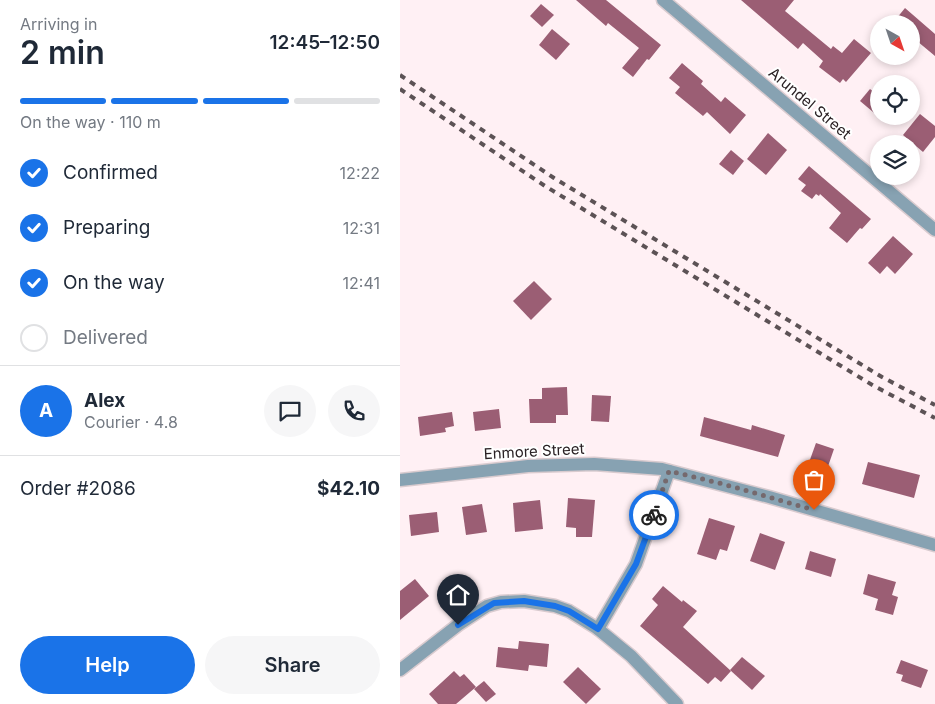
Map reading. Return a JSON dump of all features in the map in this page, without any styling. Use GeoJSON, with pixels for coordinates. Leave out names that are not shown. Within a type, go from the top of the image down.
{"type":"FeatureCollection","features":[{"type":"Feature","properties":{"kind":"street","name":"Arundel Street"},"geometry":{"type":"LineString","coordinates":[[664,0],[935,230]]}},
{"type":"Feature","properties":{"kind":"street","name":"Enmore Street"},"geometry":{"type":"LineString","coordinates":[[400,480],[528,466],[594,464],[638,467],[669,471],[732,486],[935,545]]}},
{"type":"Feature","properties":{"kind":"street"},"geometry":{"type":"LineString","coordinates":[[598,629],[636,564],[669,471]]}},
{"type":"Feature","properties":{"kind":"street"},"geometry":{"type":"LineString","coordinates":[[400,670],[458,625],[487,606],[501,602],[524,601],[555,606],[569,611],[598,629],[641,666],[677,704]]}},
{"type":"Feature","properties":{"kind":"building"},"geometry":{"type":"Polygon","coordinates":[[[576,0],[606,0],[661,45],[633,77],[622,68],[639,48],[608,23],[606,26],[576,0]]]}},
{"type":"Feature","properties":{"kind":"building"},"geometry":{"type":"Polygon","coordinates":[[[741,0],[794,0],[785,11],[831,49],[833,46],[842,53],[854,39],[870,54],[846,82],[843,79],[840,83],[819,67],[823,61],[803,43],[798,49],[741,0]]]}},
{"type":"Feature","properties":{"kind":"building"},"geometry":{"type":"Polygon","coordinates":[[[541,4],[554,15],[542,27],[530,16],[541,4]]]}},
{"type":"Feature","properties":{"kind":"building"},"geometry":{"type":"Polygon","coordinates":[[[905,8],[913,15],[899,15],[905,8]]]}},
{"type":"Feature","properties":{"kind":"building"},"geometry":{"type":"Polygon","coordinates":[[[920,21],[935,34],[935,56],[920,44],[920,21]]]}},
{"type":"Feature","properties":{"kind":"building"},"geometry":{"type":"Polygon","coordinates":[[[552,29],[570,44],[556,60],[539,45],[552,29]]]}},
{"type":"Feature","properties":{"kind":"building"},"geometry":{"type":"Polygon","coordinates":[[[682,63],[703,81],[701,84],[721,102],[725,97],[746,115],[730,134],[707,112],[703,116],[675,93],[680,87],[669,78],[682,63]]]}},
{"type":"Feature","properties":{"kind":"building"},"geometry":{"type":"Polygon","coordinates":[[[870,89],[870,109],[860,101],[870,89]]]}},
{"type":"Feature","properties":{"kind":"building"},"geometry":{"type":"Polygon","coordinates":[[[920,114],[935,126],[935,137],[923,152],[920,149],[920,135],[903,135],[911,125],[920,125],[920,114]]]}},
{"type":"Feature","properties":{"kind":"building"},"geometry":{"type":"Polygon","coordinates":[[[768,133],[787,150],[766,175],[747,159],[768,133]]]}},
{"type":"Feature","properties":{"kind":"building"},"geometry":{"type":"Polygon","coordinates":[[[731,150],[744,161],[733,175],[719,164],[731,150]]]}},
{"type":"Feature","properties":{"kind":"building"},"geometry":{"type":"Polygon","coordinates":[[[809,166],[871,219],[847,243],[829,228],[841,213],[820,194],[819,196],[816,194],[812,199],[801,191],[806,185],[798,179],[809,166]]]}},
{"type":"Feature","properties":{"kind":"building"},"geometry":{"type":"Polygon","coordinates":[[[893,236],[913,254],[895,274],[887,266],[880,274],[868,263],[893,236]]]}},
{"type":"Feature","properties":{"kind":"building"},"geometry":{"type":"Polygon","coordinates":[[[534,281],[552,299],[531,320],[513,301],[534,281]]]}},
{"type":"Feature","properties":{"kind":"building"},"geometry":{"type":"Polygon","coordinates":[[[567,387],[568,415],[556,415],[556,423],[530,423],[529,399],[542,399],[542,388],[567,387]]]}},
{"type":"Feature","properties":{"kind":"building"},"geometry":{"type":"Polygon","coordinates":[[[592,395],[611,396],[609,422],[591,421],[592,395]]]}},
{"type":"Feature","properties":{"kind":"building"},"geometry":{"type":"Polygon","coordinates":[[[499,409],[501,428],[475,431],[473,412],[499,409]]]}},
{"type":"Feature","properties":{"kind":"building"},"geometry":{"type":"Polygon","coordinates":[[[452,412],[454,426],[445,428],[446,432],[420,436],[418,417],[452,412]]]}},
{"type":"Feature","properties":{"kind":"building"},"geometry":{"type":"Polygon","coordinates":[[[704,417],[751,430],[752,425],[785,435],[778,457],[700,436],[704,417]]]}},
{"type":"Feature","properties":{"kind":"building"},"geometry":{"type":"Polygon","coordinates":[[[816,443],[834,449],[825,475],[807,468],[816,443]]]}},
{"type":"Feature","properties":{"kind":"building"},"geometry":{"type":"Polygon","coordinates":[[[868,462],[920,475],[914,498],[862,484],[868,462]]]}},
{"type":"Feature","properties":{"kind":"building"},"geometry":{"type":"Polygon","coordinates":[[[568,498],[595,500],[592,537],[576,537],[576,528],[566,527],[568,498]]]}},
{"type":"Feature","properties":{"kind":"building"},"geometry":{"type":"Polygon","coordinates":[[[540,500],[543,529],[515,532],[513,503],[540,500]]]}},
{"type":"Feature","properties":{"kind":"building"},"geometry":{"type":"Polygon","coordinates":[[[482,504],[487,532],[466,535],[462,507],[482,504]]]}},
{"type":"Feature","properties":{"kind":"building"},"geometry":{"type":"Polygon","coordinates":[[[437,512],[439,532],[411,536],[409,515],[437,512]]]}},
{"type":"Feature","properties":{"kind":"building"},"geometry":{"type":"Polygon","coordinates":[[[709,518],[735,526],[727,551],[720,549],[716,560],[697,554],[709,518]]]}},
{"type":"Feature","properties":{"kind":"building"},"geometry":{"type":"Polygon","coordinates":[[[760,533],[785,542],[775,570],[750,561],[760,533]]]}},
{"type":"Feature","properties":{"kind":"building"},"geometry":{"type":"Polygon","coordinates":[[[810,551],[836,559],[831,577],[805,569],[810,551]]]}},
{"type":"Feature","properties":{"kind":"building"},"geometry":{"type":"Polygon","coordinates":[[[868,574],[896,582],[892,595],[898,597],[893,615],[875,610],[878,599],[863,594],[868,574]]]}},
{"type":"Feature","properties":{"kind":"building"},"geometry":{"type":"Polygon","coordinates":[[[415,579],[429,596],[400,620],[400,591],[415,579]]]}},
{"type":"Feature","properties":{"kind":"building"},"geometry":{"type":"Polygon","coordinates":[[[663,586],[682,602],[683,600],[697,611],[683,627],[731,671],[721,682],[715,677],[708,684],[640,626],[658,605],[652,599],[663,586]]]}},
{"type":"Feature","properties":{"kind":"building"},"geometry":{"type":"Polygon","coordinates":[[[519,641],[549,644],[547,667],[529,665],[528,671],[496,667],[498,647],[518,649],[519,641]]]}},
{"type":"Feature","properties":{"kind":"building"},"geometry":{"type":"Polygon","coordinates":[[[742,657],[765,676],[752,690],[730,670],[742,657]]]}},
{"type":"Feature","properties":{"kind":"building"},"geometry":{"type":"Polygon","coordinates":[[[901,660],[928,670],[921,688],[901,681],[903,675],[896,673],[901,660]]]}},
{"type":"Feature","properties":{"kind":"building"},"geometry":{"type":"Polygon","coordinates":[[[578,667],[601,689],[586,704],[563,682],[578,667]]]}},
{"type":"Feature","properties":{"kind":"building"},"geometry":{"type":"Polygon","coordinates":[[[454,671],[460,677],[464,674],[476,687],[456,704],[438,704],[429,694],[454,671]]]}},
{"type":"Feature","properties":{"kind":"building"},"geometry":{"type":"Polygon","coordinates":[[[484,681],[496,694],[486,702],[474,689],[484,681]]]}},
{"type":"Feature","properties":{"kind":"railway"},"geometry":{"type":"LineString","coordinates":[[400,75],[554,178],[882,377],[935,405]]}},
{"type":"Feature","properties":{"kind":"railway"},"geometry":{"type":"LineString","coordinates":[[400,89],[545,186],[874,386],[935,418]]}},
{"type":"Feature","properties":{"kind":"way so far"},"geometry":{"type":"LineString","coordinates":[[654,515],[669,471],[814,510]]}},
{"type":"Feature","properties":{"kind":"route"},"geometry":{"type":"LineString","coordinates":[[458,625],[494,603],[524,601],[555,606],[569,611],[598,629],[636,564],[654,515]]}}]}
